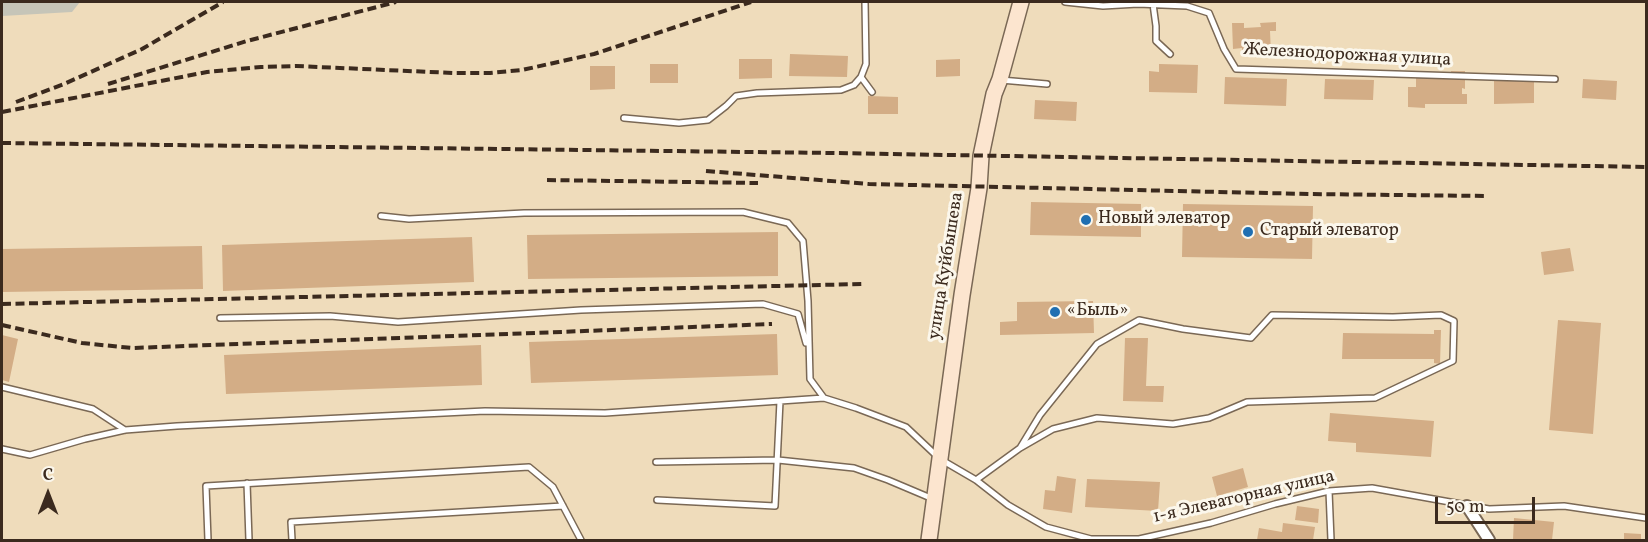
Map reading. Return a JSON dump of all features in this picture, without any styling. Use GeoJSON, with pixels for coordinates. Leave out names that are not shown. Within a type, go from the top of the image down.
{"type":"FeatureCollection","features":[{"type":"Feature","properties":{"kind":"street","name":"улица Куйбышева"},"geometry":{"type":"LineString","coordinates":[[929,540],[979,188],[981,156],[994,94],[1000,80],[1021,2]]}},
{"type":"Feature","properties":{"kind":"street"},"geometry":{"type":"LineString","coordinates":[[1467,506],[1489,540]]}},
{"type":"Feature","properties":{"kind":"lane"},"geometry":{"type":"LineString","coordinates":[[624,118],[679,123],[708,120],[736,96],[841,90],[855,85],[866,64],[865,2]]}},
{"type":"Feature","properties":{"kind":"lane","name":"Железнодорожная улица"},"geometry":{"type":"LineString","coordinates":[[1065,2],[1103,6],[1153,4],[1187,6],[1209,13],[1224,50],[1236,69],[1555,79]]}},
{"type":"Feature","properties":{"kind":"lane"},"geometry":{"type":"LineString","coordinates":[[1153,4],[1156,41],[1170,54]]}},
{"type":"Feature","properties":{"kind":"lane"},"geometry":{"type":"LineString","coordinates":[[861,77],[872,92]]}},
{"type":"Feature","properties":{"kind":"lane"},"geometry":{"type":"LineString","coordinates":[[1000,80],[1047,84]]}},
{"type":"Feature","properties":{"kind":"lane"},"geometry":{"type":"LineString","coordinates":[[381,216],[409,219],[524,213],[743,212],[788,223],[803,241],[808,301],[810,379],[824,398]]}},
{"type":"Feature","properties":{"kind":"lane"},"geometry":{"type":"LineString","coordinates":[[220,318],[330,316],[398,322],[580,310],[763,304],[798,314],[808,350]]}},
{"type":"Feature","properties":{"kind":"lane"},"geometry":{"type":"LineString","coordinates":[[976,480],[1020,448],[1053,429],[1097,418],[1173,424],[1209,418],[1247,402],[1375,398],[1453,361],[1454,321],[1441,315],[1393,317],[1272,315],[1251,338],[1183,329],[1139,320],[1097,344],[1040,415],[1020,448]]}},
{"type":"Feature","properties":{"kind":"lane"},"geometry":{"type":"LineString","coordinates":[[2,387],[93,409],[125,430]]}},
{"type":"Feature","properties":{"kind":"lane"},"geometry":{"type":"LineString","coordinates":[[2,449],[30,455],[125,430],[177,426],[485,411],[605,412],[824,398]]}},
{"type":"Feature","properties":{"kind":"lane","name":"1-я Элеваторная улица"},"geometry":{"type":"LineString","coordinates":[[824,398],[906,427],[940,459],[976,480],[1008,505],[1046,527],[1091,538],[1139,538],[1211,523],[1329,491],[1372,488],[1489,509],[1564,506],[1647,518]]}},
{"type":"Feature","properties":{"kind":"lane"},"geometry":{"type":"LineString","coordinates":[[657,500],[776,506],[780,401]]}},
{"type":"Feature","properties":{"kind":"lane"},"geometry":{"type":"LineString","coordinates":[[656,462],[778,460],[854,468],[934,500]]}},
{"type":"Feature","properties":{"kind":"lane"},"geometry":{"type":"LineString","coordinates":[[208,540],[206,486],[529,467],[553,488],[581,540]]}},
{"type":"Feature","properties":{"kind":"lane"},"geometry":{"type":"LineString","coordinates":[[247,483],[249,540]]}},
{"type":"Feature","properties":{"kind":"lane"},"geometry":{"type":"LineString","coordinates":[[1329,491],[1331,540]]}},
{"type":"Feature","properties":{"kind":"lane"},"geometry":{"type":"LineString","coordinates":[[292,540],[291,522],[563,506]]}},
{"type":"Feature","properties":{"kind":"shaded area"},"geometry":{"type":"Polygon","coordinates":[[[2,2],[80,2],[72,12],[2,16],[2,2]]]}},
{"type":"Feature","properties":{"kind":"building"},"geometry":{"type":"Polygon","coordinates":[[[1276,22],[1276,31],[1270,31],[1271,54],[1242,55],[1242,48],[1233,49],[1232,23],[1244,23],[1244,28],[1261,27],[1260,23],[1276,22]]]}},
{"type":"Feature","properties":{"kind":"building"},"geometry":{"type":"Polygon","coordinates":[[[790,54],[848,56],[847,77],[789,76],[790,54]]]}},
{"type":"Feature","properties":{"kind":"building"},"geometry":{"type":"Polygon","coordinates":[[[739,59],[772,59],[772,78],[739,79],[739,59]]]}},
{"type":"Feature","properties":{"kind":"building"},"geometry":{"type":"Polygon","coordinates":[[[960,59],[960,76],[936,77],[936,60],[960,59]]]}},
{"type":"Feature","properties":{"kind":"building"},"geometry":{"type":"Polygon","coordinates":[[[650,64],[678,64],[678,83],[650,83],[650,64]]]}},
{"type":"Feature","properties":{"kind":"building"},"geometry":{"type":"Polygon","coordinates":[[[1159,64],[1198,65],[1197,93],[1149,92],[1149,71],[1159,72],[1159,64]]]}},
{"type":"Feature","properties":{"kind":"building"},"geometry":{"type":"Polygon","coordinates":[[[590,66],[615,66],[615,89],[590,90],[590,66]]]}},
{"type":"Feature","properties":{"kind":"building"},"geometry":{"type":"Polygon","coordinates":[[[1451,71],[1465,71],[1465,89],[1462,88],[1462,94],[1467,94],[1467,104],[1425,104],[1425,108],[1408,107],[1408,87],[1416,87],[1416,78],[1451,78],[1451,71]]]}},
{"type":"Feature","properties":{"kind":"building"},"geometry":{"type":"Polygon","coordinates":[[[1225,77],[1287,79],[1286,106],[1224,104],[1225,77]]]}},
{"type":"Feature","properties":{"kind":"building"},"geometry":{"type":"Polygon","coordinates":[[[1325,79],[1374,80],[1373,100],[1324,99],[1325,79]]]}},
{"type":"Feature","properties":{"kind":"building"},"geometry":{"type":"Polygon","coordinates":[[[1583,79],[1617,81],[1616,100],[1582,98],[1583,79]]]}},
{"type":"Feature","properties":{"kind":"building"},"geometry":{"type":"Polygon","coordinates":[[[1534,80],[1534,103],[1494,104],[1494,81],[1534,80]]]}},
{"type":"Feature","properties":{"kind":"building"},"geometry":{"type":"Polygon","coordinates":[[[868,96],[898,97],[898,114],[868,114],[868,96]]]}},
{"type":"Feature","properties":{"kind":"building"},"geometry":{"type":"Polygon","coordinates":[[[1035,100],[1077,102],[1076,121],[1034,119],[1035,100]]]}},
{"type":"Feature","properties":{"kind":"building","name":"Новый элеватор"},"geometry":{"type":"Polygon","coordinates":[[[1031,202],[1141,204],[1141,237],[1030,235],[1031,202]]]}},
{"type":"Feature","properties":{"kind":"building","name":"Старый элеватор"},"geometry":{"type":"Polygon","coordinates":[[[1183,204],[1313,206],[1312,259],[1182,257],[1183,204]]]}},
{"type":"Feature","properties":{"kind":"building"},"geometry":{"type":"Polygon","coordinates":[[[778,232],[778,276],[528,279],[527,235],[778,232]]]}},
{"type":"Feature","properties":{"kind":"building"},"geometry":{"type":"Polygon","coordinates":[[[472,237],[474,282],[223,291],[222,245],[472,237]]]}},
{"type":"Feature","properties":{"kind":"building"},"geometry":{"type":"Polygon","coordinates":[[[202,246],[203,289],[2,292],[2,249],[202,246]]]}},
{"type":"Feature","properties":{"kind":"building"},"geometry":{"type":"Polygon","coordinates":[[[1570,248],[1574,271],[1544,275],[1541,252],[1570,248]]]}},
{"type":"Feature","properties":{"kind":"building","name":"«Быль»"},"geometry":{"type":"Polygon","coordinates":[[[1093,301],[1094,333],[1000,335],[1000,322],[1017,321],[1017,302],[1093,301]]]}},
{"type":"Feature","properties":{"kind":"building"},"geometry":{"type":"Polygon","coordinates":[[[1558,320],[1601,323],[1593,434],[1549,430],[1558,320]]]}},
{"type":"Feature","properties":{"kind":"building"},"geometry":{"type":"Polygon","coordinates":[[[1434,330],[1441,330],[1440,364],[1434,363],[1434,359],[1342,359],[1343,333],[1434,334],[1434,330]]]}},
{"type":"Feature","properties":{"kind":"building"},"geometry":{"type":"Polygon","coordinates":[[[777,334],[778,375],[531,383],[529,342],[777,334]]]}},
{"type":"Feature","properties":{"kind":"building"},"geometry":{"type":"Polygon","coordinates":[[[2,335],[18,339],[9,382],[2,380],[2,335]]]}},
{"type":"Feature","properties":{"kind":"building"},"geometry":{"type":"Polygon","coordinates":[[[1125,338],[1148,338],[1146,386],[1164,386],[1163,402],[1123,401],[1125,338]]]}},
{"type":"Feature","properties":{"kind":"building"},"geometry":{"type":"Polygon","coordinates":[[[481,345],[482,385],[226,394],[224,355],[481,345]]]}},
{"type":"Feature","properties":{"kind":"building"},"geometry":{"type":"Polygon","coordinates":[[[1330,413],[1434,421],[1431,457],[1356,452],[1356,443],[1328,441],[1330,413]]]}},
{"type":"Feature","properties":{"kind":"building"},"geometry":{"type":"Polygon","coordinates":[[[1243,468],[1248,487],[1217,496],[1212,477],[1243,468]]]}},
{"type":"Feature","properties":{"kind":"building"},"geometry":{"type":"Polygon","coordinates":[[[1057,476],[1076,479],[1072,513],[1043,509],[1045,490],[1055,491],[1057,476]]]}},
{"type":"Feature","properties":{"kind":"building"},"geometry":{"type":"Polygon","coordinates":[[[1087,479],[1160,482],[1158,511],[1085,507],[1087,479]]]}},
{"type":"Feature","properties":{"kind":"building"},"geometry":{"type":"Polygon","coordinates":[[[1297,506],[1319,509],[1318,523],[1295,520],[1297,506]]]}},
{"type":"Feature","properties":{"kind":"building"},"geometry":{"type":"Polygon","coordinates":[[[1514,518],[1554,522],[1552,540],[1513,540],[1514,518]]]}},
{"type":"Feature","properties":{"kind":"building"},"geometry":{"type":"Polygon","coordinates":[[[1283,523],[1315,527],[1313,540],[1257,540],[1259,528],[1282,532],[1283,523]]]}},
{"type":"Feature","properties":{"kind":"building"},"geometry":{"type":"Polygon","coordinates":[[[1624,533],[1641,534],[1641,540],[1624,540],[1624,533]]]}},
{"type":"Feature","properties":{"kind":"railway"},"geometry":{"type":"LineString","coordinates":[[16,102],[64,84],[142,49],[223,2]]}},
{"type":"Feature","properties":{"kind":"railway"},"geometry":{"type":"LineString","coordinates":[[108,84],[247,41],[396,2]]}},
{"type":"Feature","properties":{"kind":"railway"},"geometry":{"type":"LineString","coordinates":[[2,112],[207,72],[261,67],[296,66],[454,73],[522,70],[594,54],[751,2]]}},
{"type":"Feature","properties":{"kind":"railway"},"geometry":{"type":"LineString","coordinates":[[2,143],[833,153],[1646,167]]}},
{"type":"Feature","properties":{"kind":"railway"},"geometry":{"type":"LineString","coordinates":[[706,171],[869,184],[1486,196]]}},
{"type":"Feature","properties":{"kind":"railway"},"geometry":{"type":"LineString","coordinates":[[547,180],[758,183]]}},
{"type":"Feature","properties":{"kind":"railway"},"geometry":{"type":"LineString","coordinates":[[2,304],[862,284]]}},
{"type":"Feature","properties":{"kind":"railway"},"geometry":{"type":"LineString","coordinates":[[2,325],[82,343],[132,348],[772,324]]}},
{"type":"Feature","properties":{"kind":"place","name":"Новый элеватор"},"geometry":{"type":"Point","coordinates":[1086,220]}},
{"type":"Feature","properties":{"kind":"place","name":"Старый элеватор"},"geometry":{"type":"Point","coordinates":[1248,232]}},
{"type":"Feature","properties":{"kind":"place","name":"«Быль»"},"geometry":{"type":"Point","coordinates":[1055,312]}}]}
